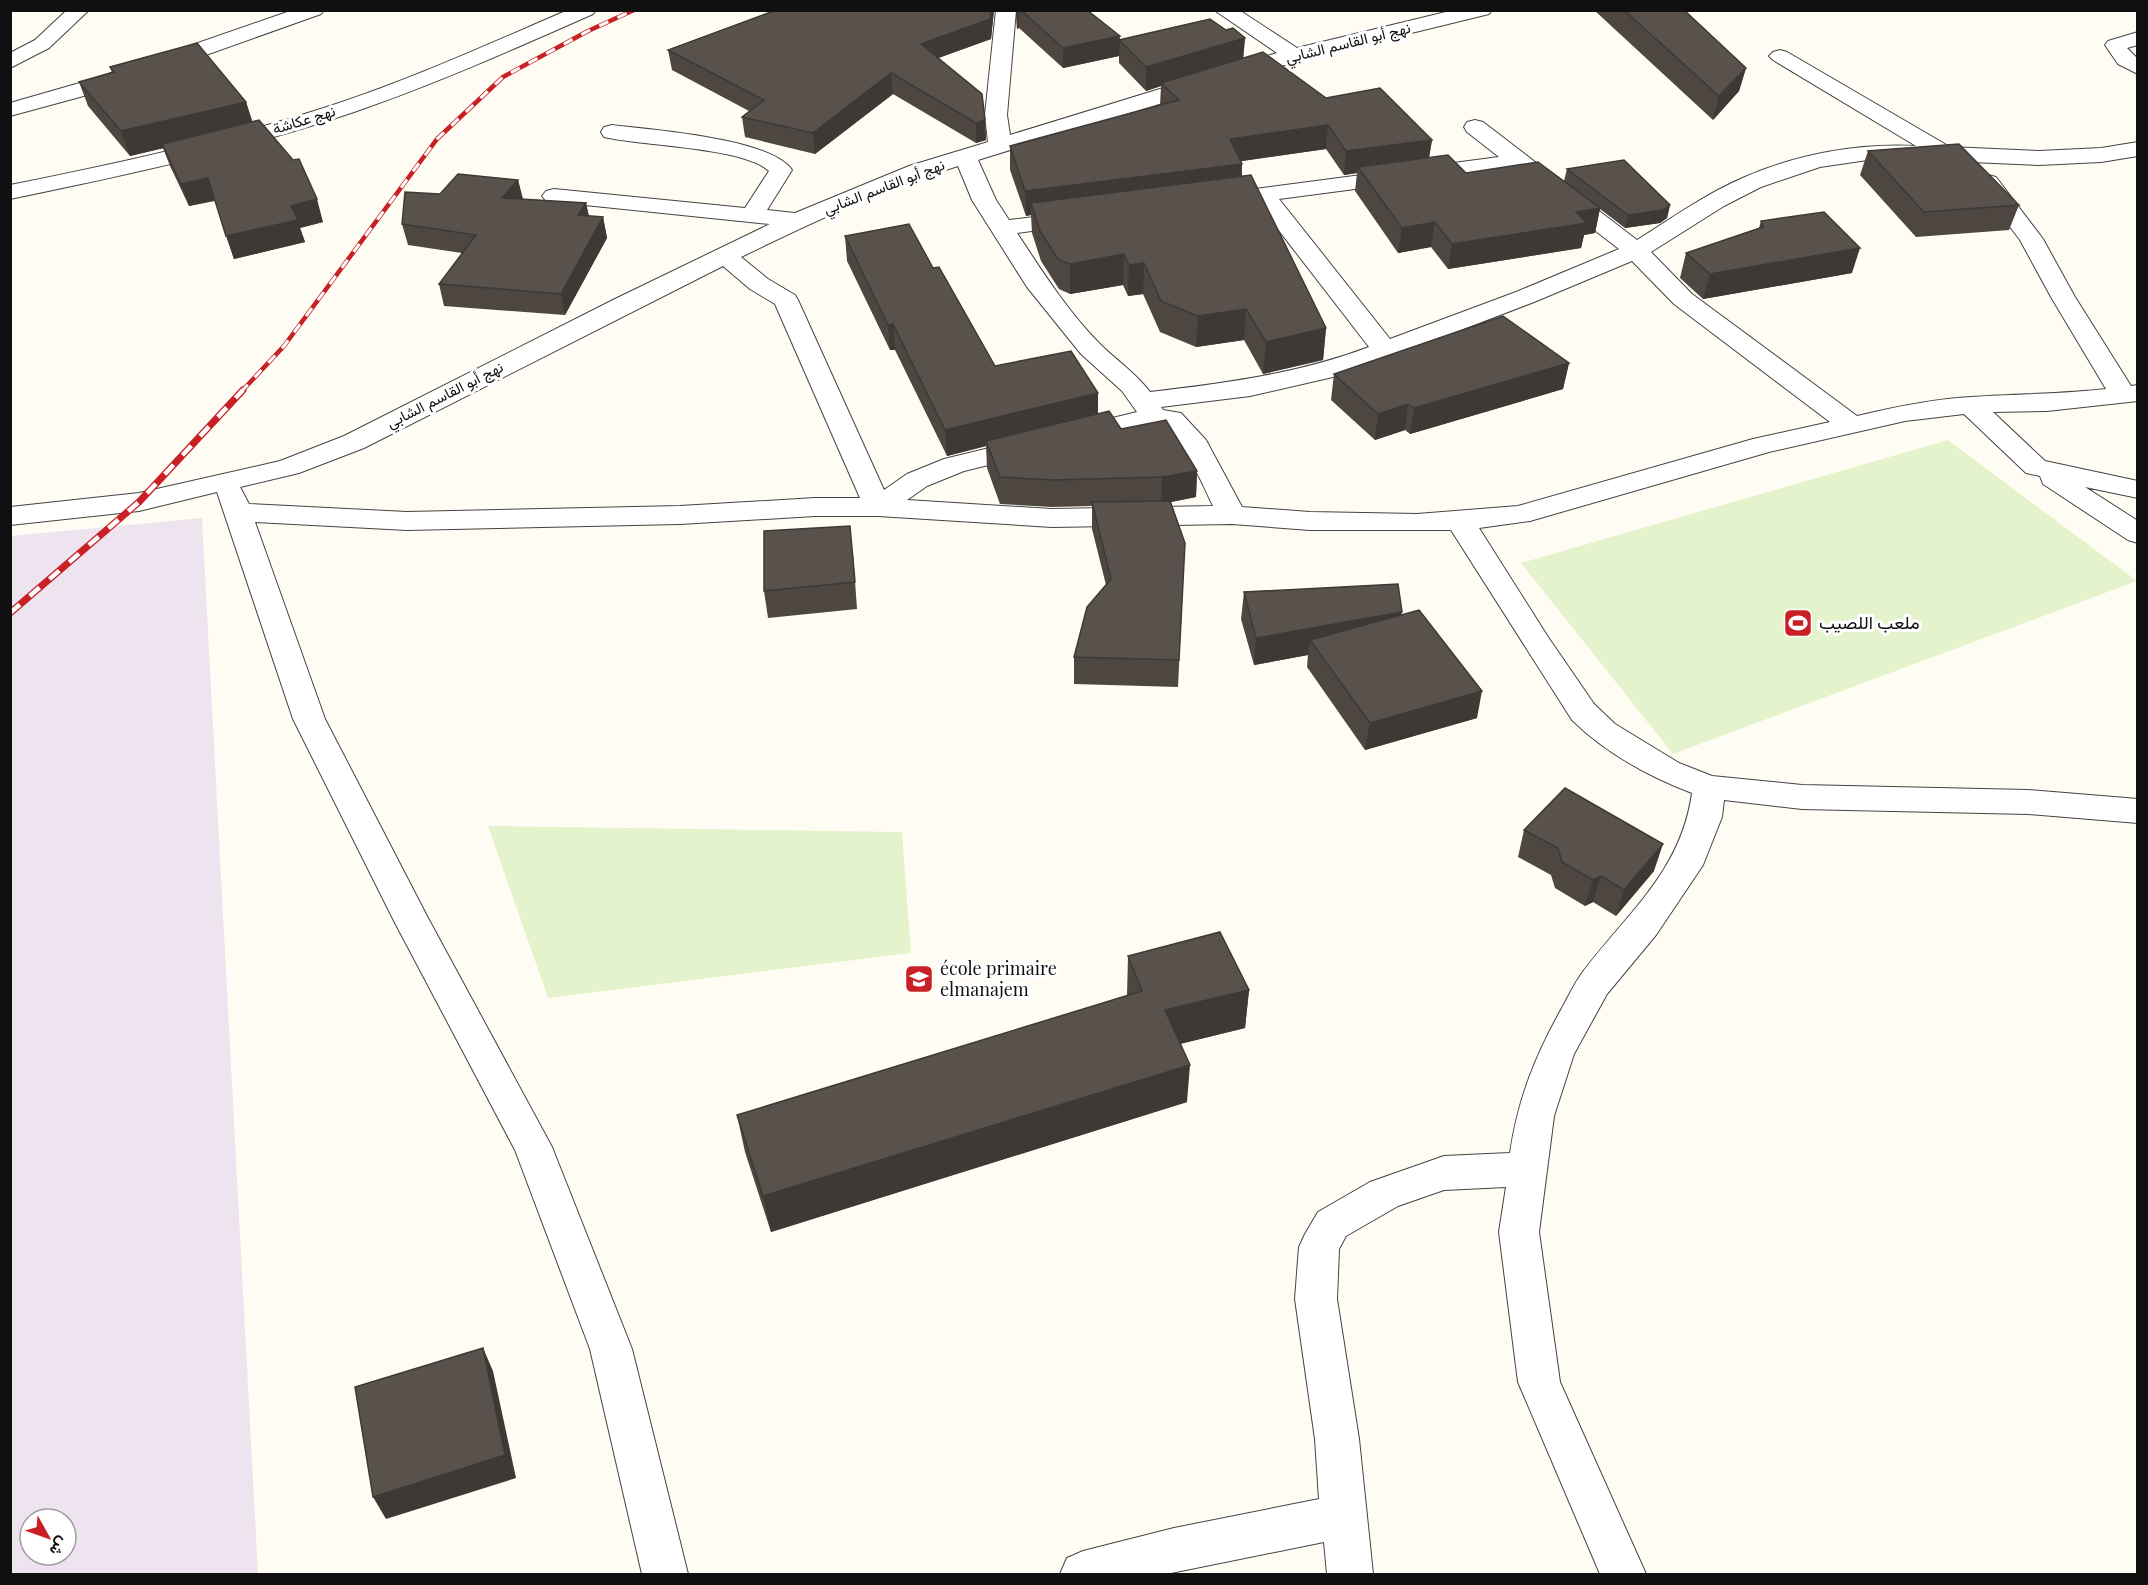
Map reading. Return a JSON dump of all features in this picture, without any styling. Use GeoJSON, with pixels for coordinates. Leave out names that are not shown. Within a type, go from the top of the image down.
{"type":"FeatureCollection","features":[{"type":"Feature","properties":{"kind":"street"},"geometry":{"type":"LineString","coordinates":[[10,62],[42,44],[79,10]]}},
{"type":"Feature","properties":{"kind":"street"},"geometry":{"type":"LineString","coordinates":[[10,110],[105,83],[314,10]]}},
{"type":"Feature","properties":{"kind":"street","name":"نهج عكاشة"},"geometry":{"type":"LineString","coordinates":[[10,192],[204,149],[312,119],[412,83],[586,10]]}},
{"type":"Feature","properties":{"kind":"street"},"geometry":{"type":"LineString","coordinates":[[1000,147],[996,115],[1006,10]]}},
{"type":"Feature","properties":{"kind":"street"},"geometry":{"type":"LineString","coordinates":[[1224,10],[1294,55]]}},
{"type":"Feature","properties":{"kind":"street","name":"نهج أبو القاسم الشابي"},"geometry":{"type":"LineString","coordinates":[[233,497],[289,466],[354,442],[624,304],[798,220],[917,171],[1294,55],[1482,10]]}},
{"type":"Feature","properties":{"kind":"street"},"geometry":{"type":"LineString","coordinates":[[2138,38],[2115,45],[2126,60],[2138,68]]}},
{"type":"Feature","properties":{"kind":"street"},"geometry":{"type":"LineString","coordinates":[[10,516],[139,502],[233,497],[407,520],[680,515],[814,507],[878,507],[1052,518],[1232,515],[1310,521],[1417,523],[1460,521],[1520,515],[1763,445],[1905,413],[1970,405],[2047,403],[2130,394],[2063,297],[2031,239],[1955,153],[1780,56]]}},
{"type":"Feature","properties":{"kind":"street"},"geometry":{"type":"LineString","coordinates":[[1474,127],[1636,250],[1683,298],[1852,425]]}},
{"type":"Feature","properties":{"kind":"street"},"geometry":{"type":"LineString","coordinates":[[612,132],[740,150],[771,159],[779,164],[781,170],[751,216]]}},
{"type":"Feature","properties":{"kind":"street"},"geometry":{"type":"LineString","coordinates":[[878,507],[917,480],[954,465],[1149,409],[1337,368],[1525,297],[1636,250],[1716,201],[1744,187],[1816,161],[1881,151],[2039,158],[2138,149]]}},
{"type":"Feature","properties":{"kind":"street"},"geometry":{"type":"LineString","coordinates":[[965,157],[984,200],[1036,282],[1090,349],[1131,385],[1149,409],[1171,419],[1196,446],[1232,515]]}},
{"type":"Feature","properties":{"kind":"street"},"geometry":{"type":"LineString","coordinates":[[1192,204],[1517,161]]}},
{"type":"Feature","properties":{"kind":"street"},"geometry":{"type":"LineString","coordinates":[[1263,194],[1385,350]]}},
{"type":"Feature","properties":{"kind":"street"},"geometry":{"type":"LineString","coordinates":[[554,196],[798,220]]}},
{"type":"Feature","properties":{"kind":"street"},"geometry":{"type":"LineString","coordinates":[[1002,228],[1097,216]]}},
{"type":"Feature","properties":{"kind":"street"},"geometry":{"type":"LineString","coordinates":[[725,255],[759,284],[786,300],[878,507]]}},
{"type":"Feature","properties":{"kind":"street"},"geometry":{"type":"LineString","coordinates":[[1970,405],[2036,468],[2138,534]]}},
{"type":"Feature","properties":{"kind":"street"},"geometry":{"type":"LineString","coordinates":[[2036,468],[2138,490]]}},
{"type":"Feature","properties":{"kind":"street"},"geometry":{"type":"LineString","coordinates":[[233,497],[309,719],[411,919],[533,1147],[611,1350],[665,1575]]}},
{"type":"Feature","properties":{"kind":"street"},"geometry":{"type":"LineString","coordinates":[[1460,521],[1537,644],[1583,712],[1604,732],[1667,771],[1709,787],[1802,797],[2028,802],[2138,811]]}},
{"type":"Feature","properties":{"kind":"street"},"geometry":{"type":"LineString","coordinates":[[1623,1575],[1539,1382],[1519,1232],[1535,1116],[1556,1053],[1594,984],[1644,925],[1691,856],[1705,817],[1709,787]]}},
{"type":"Feature","properties":{"kind":"street"},"geometry":{"type":"LineString","coordinates":[[1350,1575],[1337,1439],[1316,1299],[1319,1247],[1332,1224],[1384,1194],[1444,1173],[1528,1169]]}},
{"type":"Feature","properties":{"kind":"street"},"geometry":{"type":"LineString","coordinates":[[1083,1575],[1174,1550],[1343,1516]]}},
{"type":"Feature","properties":{"kind":"shaded area"},"geometry":{"type":"Polygon","coordinates":[[[202,518],[258,1574],[11,1574],[11,536],[202,518]]]}},
{"type":"Feature","properties":{"kind":"green space","name":"ملعب اللصيب"},"geometry":{"type":"Polygon","coordinates":[[[1948,440],[2137,581],[1673,754],[1521,563],[1948,440]]]}},
{"type":"Feature","properties":{"kind":"green space"},"geometry":{"type":"Polygon","coordinates":[[[488,826],[902,832],[911,953],[548,998],[488,826]]]}},
{"type":"Feature","properties":{"kind":"building"},"geometry":{"type":"Polygon","coordinates":[[[776,10],[991,10],[990,19],[921,44],[982,94],[985,120],[976,123],[891,73],[813,133],[742,117],[764,100],[668,50],[776,10]]]}},
{"type":"Feature","properties":{"kind":"building"},"geometry":{"type":"Polygon","coordinates":[[[1021,10],[1087,10],[1120,36],[1063,48],[1021,10]]]}},
{"type":"Feature","properties":{"kind":"building"},"geometry":{"type":"Polygon","coordinates":[[[1624,10],[1684,10],[1746,68],[1719,96],[1624,10]]]}},
{"type":"Feature","properties":{"kind":"building"},"geometry":{"type":"Polygon","coordinates":[[[1210,19],[1226,30],[1233,28],[1245,38],[1146,67],[1119,40],[1210,19]]]}},
{"type":"Feature","properties":{"kind":"building"},"geometry":{"type":"Polygon","coordinates":[[[197,43],[246,102],[121,131],[79,82],[114,72],[110,67],[197,43]]]}},
{"type":"Feature","properties":{"kind":"building"},"geometry":{"type":"Polygon","coordinates":[[[1263,52],[1326,98],[1380,88],[1432,140],[1346,151],[1328,125],[1230,139],[1242,164],[1025,191],[1010,146],[1179,100],[1161,83],[1263,52]]]}},
{"type":"Feature","properties":{"kind":"building"},"geometry":{"type":"Polygon","coordinates":[[[259,120],[293,160],[299,159],[317,199],[291,206],[298,220],[226,236],[208,178],[181,184],[162,144],[259,120]]]}},
{"type":"Feature","properties":{"kind":"building"},"geometry":{"type":"Polygon","coordinates":[[[1959,144],[2019,205],[1924,212],[1868,151],[1959,144]]]}},
{"type":"Feature","properties":{"kind":"building"},"geometry":{"type":"Polygon","coordinates":[[[1448,155],[1466,173],[1538,162],[1600,208],[1576,212],[1587,223],[1452,244],[1435,222],[1402,228],[1358,167],[1448,155]]]}},
{"type":"Feature","properties":{"kind":"building"},"geometry":{"type":"Polygon","coordinates":[[[1624,160],[1670,205],[1663,210],[1628,215],[1567,169],[1624,160]]]}},
{"type":"Feature","properties":{"kind":"building"},"geometry":{"type":"Polygon","coordinates":[[[458,174],[518,180],[502,198],[586,203],[578,215],[603,217],[561,294],[439,284],[476,235],[402,224],[405,192],[440,194],[458,174]]]}},
{"type":"Feature","properties":{"kind":"building"},"geometry":{"type":"Polygon","coordinates":[[[1251,175],[1326,328],[1266,342],[1246,309],[1198,316],[1161,301],[1144,263],[1129,265],[1124,254],[1070,264],[1058,259],[1040,231],[1031,203],[1251,175]]]}},
{"type":"Feature","properties":{"kind":"building"},"geometry":{"type":"Polygon","coordinates":[[[1824,212],[1860,248],[1710,274],[1686,253],[1763,227],[1761,221],[1824,212]]]}},
{"type":"Feature","properties":{"kind":"building"},"geometry":{"type":"Polygon","coordinates":[[[909,224],[933,268],[939,267],[995,366],[1071,351],[1098,393],[945,430],[893,324],[888,325],[845,236],[909,224]]]}},
{"type":"Feature","properties":{"kind":"building"},"geometry":{"type":"Polygon","coordinates":[[[1503,316],[1569,363],[1414,408],[1408,404],[1378,414],[1334,374],[1503,316]]]}},
{"type":"Feature","properties":{"kind":"building"},"geometry":{"type":"Polygon","coordinates":[[[1109,411],[1121,429],[1166,420],[1197,471],[1162,477],[1052,480],[1000,477],[986,441],[1109,411]]]}},
{"type":"Feature","properties":{"kind":"building"},"geometry":{"type":"Polygon","coordinates":[[[1170,501],[1185,543],[1179,660],[1074,657],[1087,607],[1111,579],[1092,502],[1170,501]]]}},
{"type":"Feature","properties":{"kind":"building"},"geometry":{"type":"Polygon","coordinates":[[[850,526],[855,582],[764,591],[764,531],[850,526]]]}},
{"type":"Feature","properties":{"kind":"building"},"geometry":{"type":"Polygon","coordinates":[[[1398,584],[1402,612],[1256,638],[1244,592],[1398,584]]]}},
{"type":"Feature","properties":{"kind":"building"},"geometry":{"type":"Polygon","coordinates":[[[1419,610],[1482,691],[1370,723],[1310,640],[1419,610]]]}},
{"type":"Feature","properties":{"kind":"building"},"geometry":{"type":"Polygon","coordinates":[[[1565,788],[1663,844],[1624,890],[1601,876],[1593,880],[1562,862],[1558,848],[1524,830],[1565,788]]]}},
{"type":"Feature","properties":{"kind":"building"},"geometry":{"type":"Polygon","coordinates":[[[1220,932],[1249,990],[1165,1010],[1190,1065],[763,1196],[737,1115],[1142,991],[1128,956],[1220,932]]]}},
{"type":"Feature","properties":{"kind":"building"},"geometry":{"type":"Polygon","coordinates":[[[483,1348],[505,1455],[373,1497],[355,1387],[483,1348]]]}},
{"type":"Feature","properties":{"kind":"railway"},"geometry":{"type":"LineString","coordinates":[[241,392],[284,346],[437,139],[503,77],[588,31],[634,10]]}},
{"type":"Feature","properties":{"kind":"railway"},"geometry":{"type":"LineString","coordinates":[[10,613],[139,502],[243,390]]}},
{"type":"Feature","properties":{"kind":"place","name":"ملعب اللصيب"},"geometry":{"type":"Point","coordinates":[1798,623]}},
{"type":"Feature","properties":{"kind":"place","name":"école primaire elmanajem"},"geometry":{"type":"Point","coordinates":[919,979]}}]}
